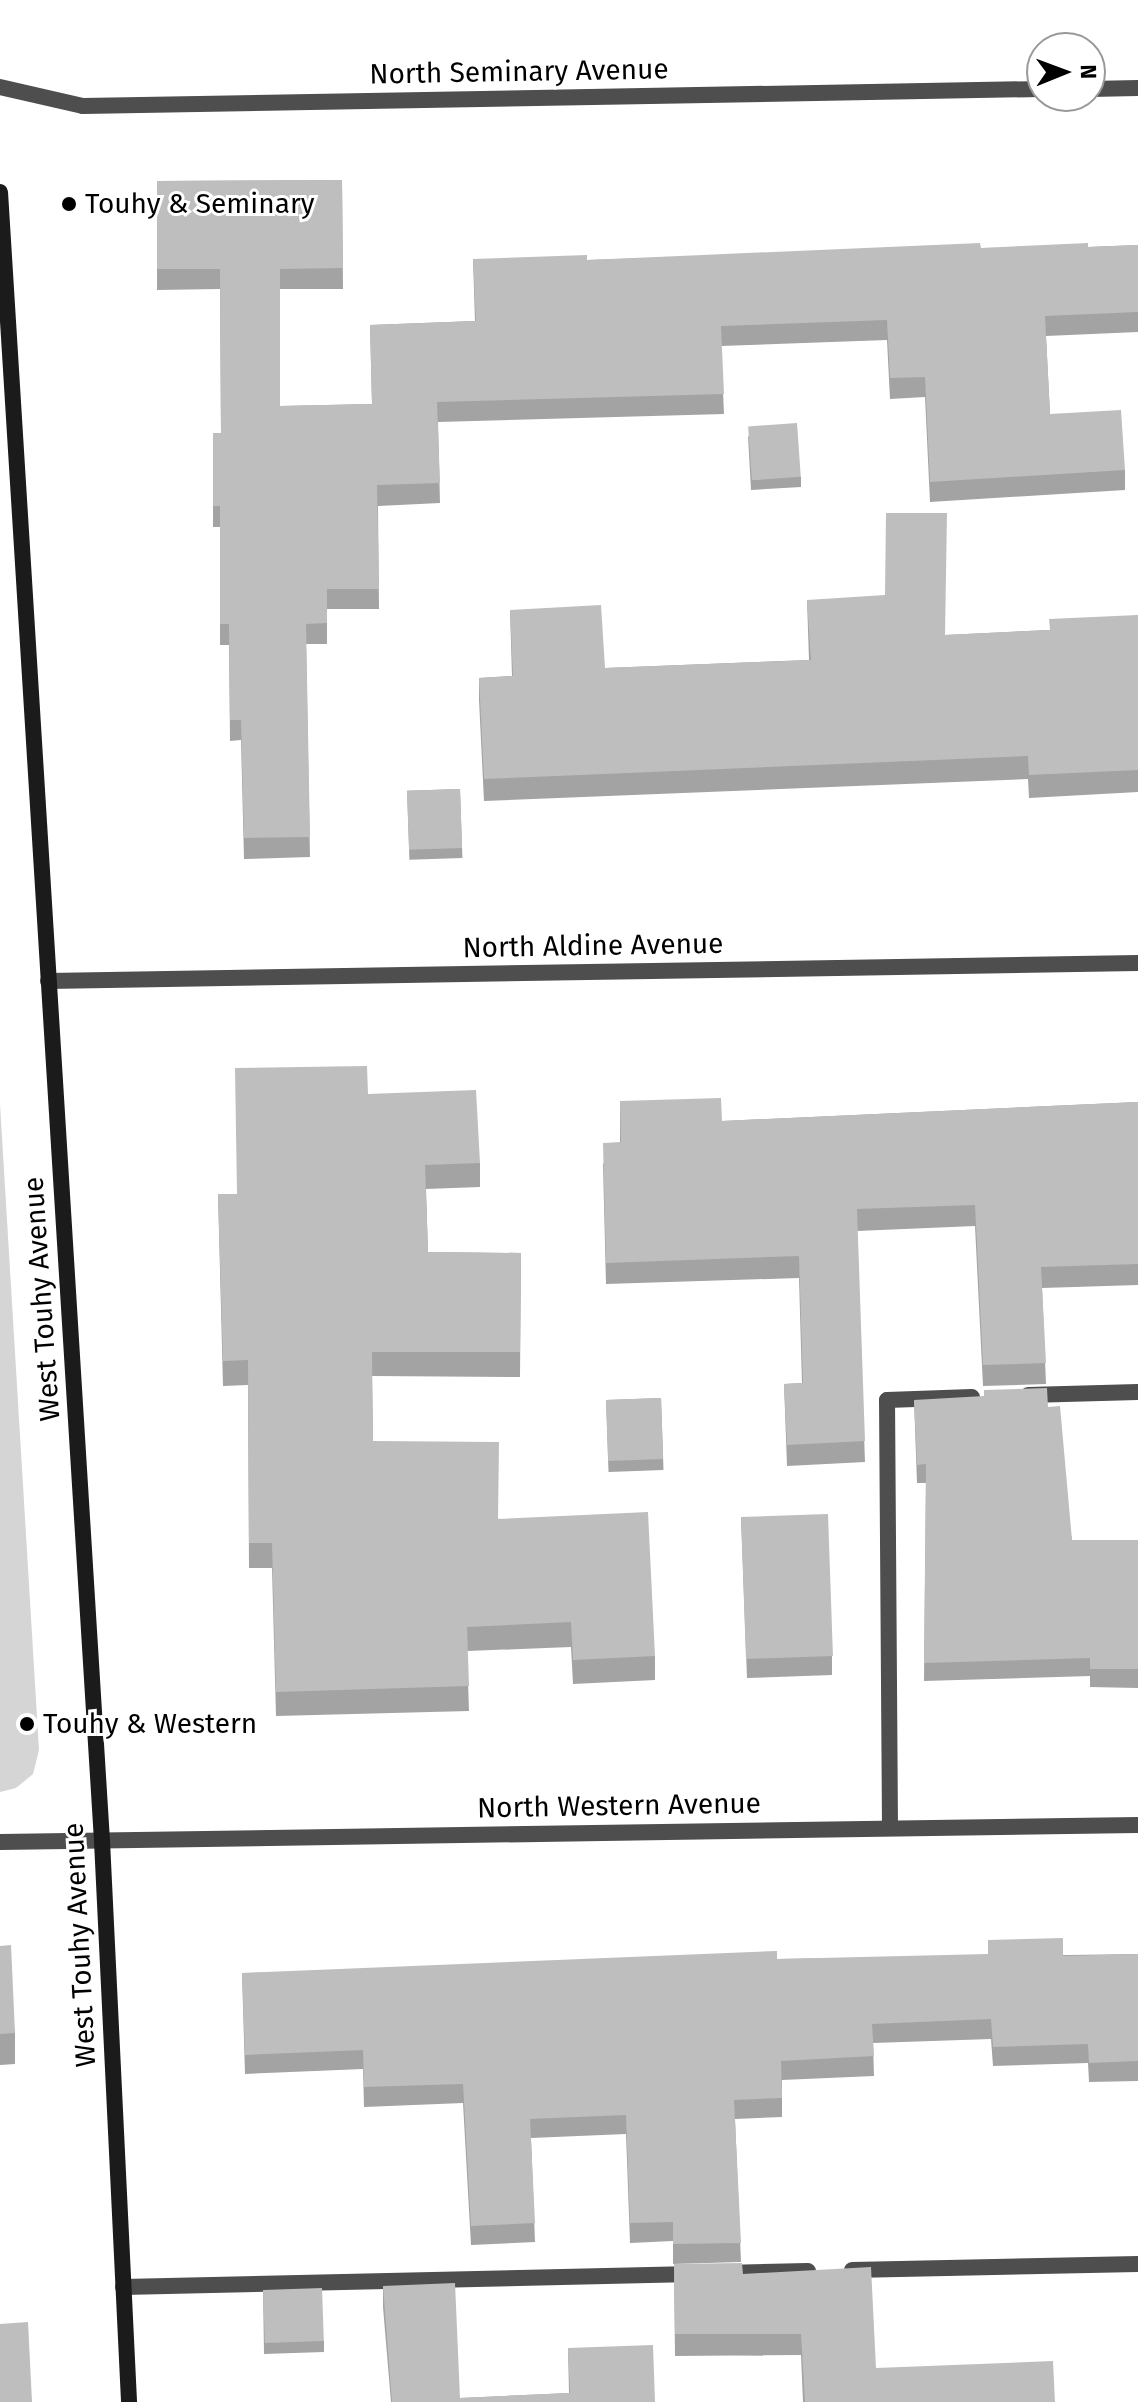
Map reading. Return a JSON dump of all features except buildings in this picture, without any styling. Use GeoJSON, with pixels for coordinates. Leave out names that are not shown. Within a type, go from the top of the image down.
{"type":"FeatureCollection","features":[{"type":"Feature","properties":{"kind":"main road","name":"West Touhy Avenue"},"geometry":{"type":"LineString","coordinates":[[0,192],[102,1841],[129,2402]]}},
{"type":"Feature","properties":{"kind":"street","name":"North Seminary Avenue"},"geometry":{"type":"LineString","coordinates":[[0,87],[83,106],[1026,89]]}},
{"type":"Feature","properties":{"kind":"street"},"geometry":{"type":"LineString","coordinates":[[1106,89],[1138,88]]}},
{"type":"Feature","properties":{"kind":"street","name":"North Aldine Avenue"},"geometry":{"type":"LineString","coordinates":[[48,981],[1138,963]]}},
{"type":"Feature","properties":{"kind":"street"},"geometry":{"type":"LineString","coordinates":[[890,1827],[887,1400],[1138,1392]]}},
{"type":"Feature","properties":{"kind":"street","name":"North Western Avenue"},"geometry":{"type":"LineString","coordinates":[[0,1842],[1138,1825]]}},
{"type":"Feature","properties":{"kind":"street"},"geometry":{"type":"LineString","coordinates":[[123,2287],[1138,2264]]}},
{"type":"Feature","properties":{"kind":"shaded area"},"geometry":{"type":"Polygon","coordinates":[[[0,1104],[39,1750],[33,1774],[16,1788],[0,1792],[0,1104]]]}},
{"type":"Feature","properties":{"kind":"place","name":"Touhy & Seminary"},"geometry":{"type":"Point","coordinates":[69,204]}},
{"type":"Feature","properties":{"kind":"place","name":"Touhy & Western"},"geometry":{"type":"Point","coordinates":[27,1724]}}]}
